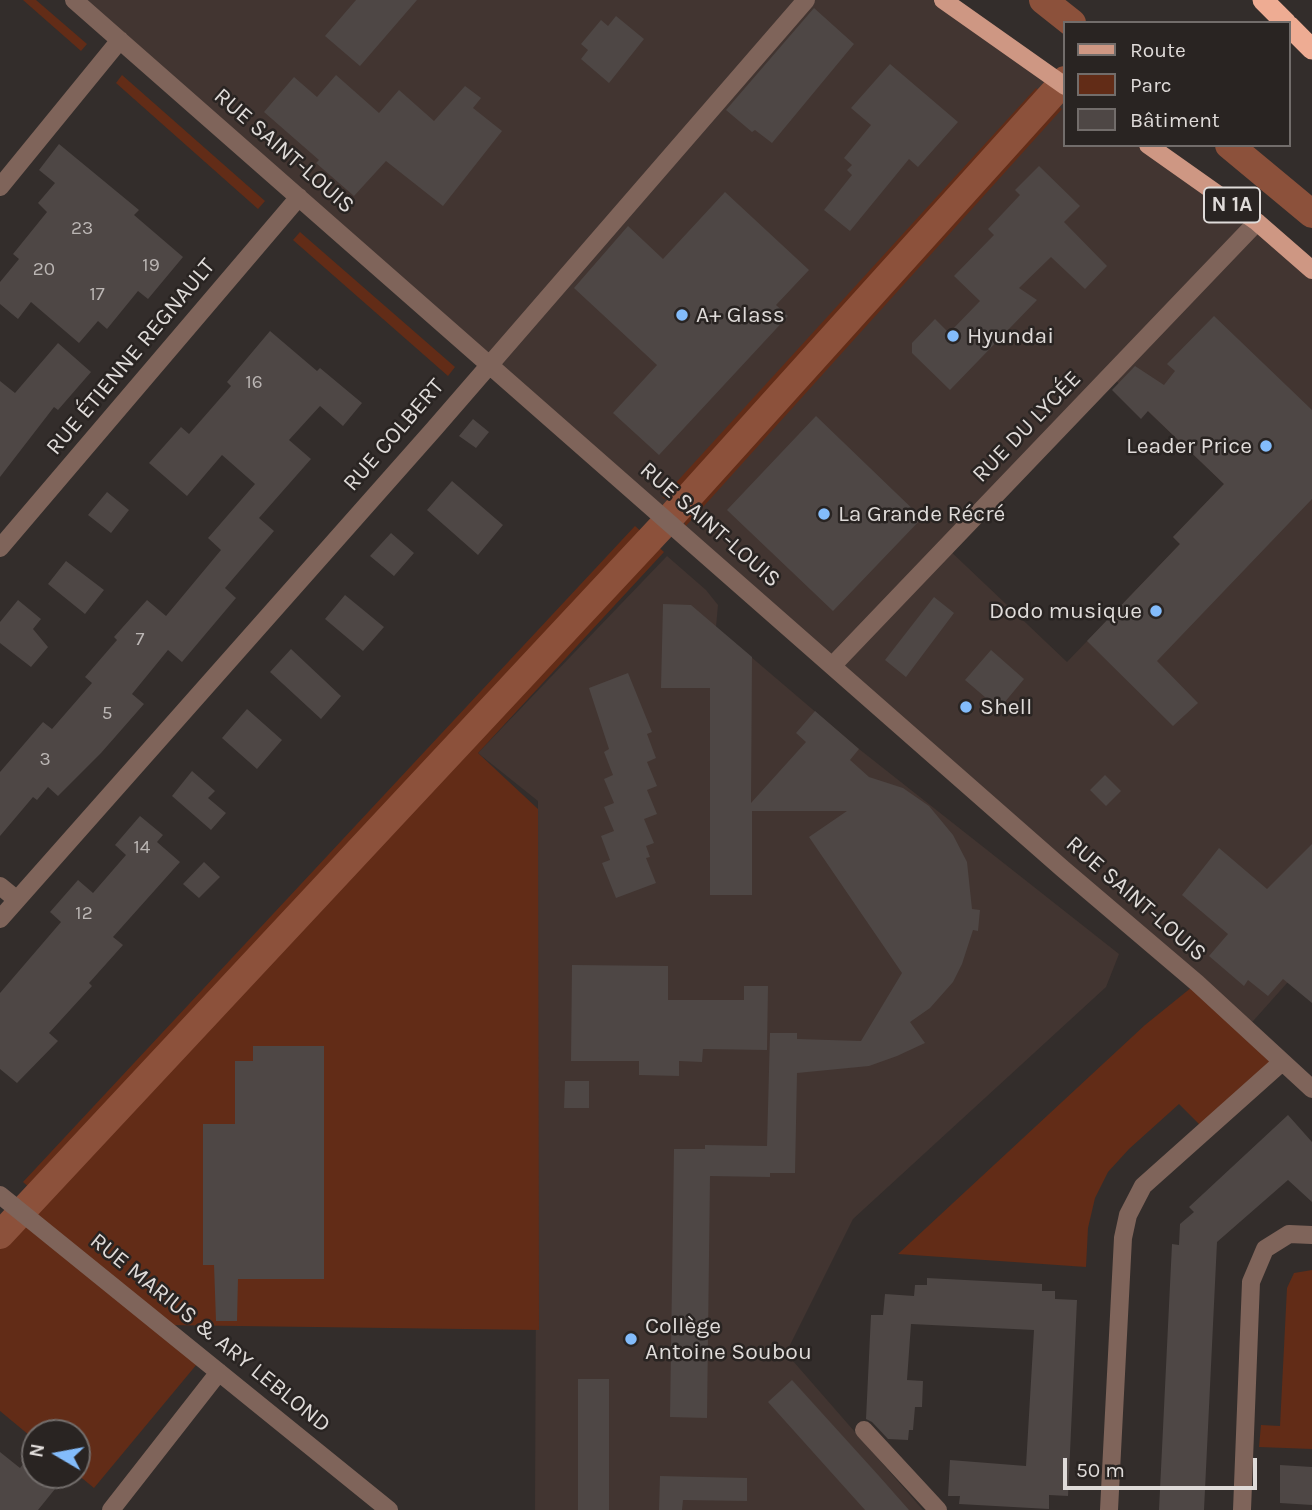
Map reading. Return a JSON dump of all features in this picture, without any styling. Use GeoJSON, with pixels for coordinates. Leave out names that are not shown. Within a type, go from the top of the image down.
{"type":"FeatureCollection","features":[{"type":"Feature","properties":{"kind":"highway"},"geometry":{"type":"LineString","coordinates":[[1263,0],[1283,21]]}},
{"type":"Feature","properties":{"kind":"highway"},"geometry":{"type":"LineString","coordinates":[[1291,29],[1312,49]]}},
{"type":"Feature","properties":{"kind":"main road"},"geometry":{"type":"LineString","coordinates":[[943,0],[1064,85]]}},
{"type":"Feature","properties":{"kind":"main road","name":"N 1A"},"geometry":{"type":"LineString","coordinates":[[1151,147],[1257,222],[1312,270]]}},
{"type":"Feature","properties":{"kind":"street","name":"RUE SAINT-LOUIS"},"geometry":{"type":"LineString","coordinates":[[74,0],[1197,984],[1312,1089]]}},
{"type":"Feature","properties":{"kind":"street","name":"RUE COLBERT"},"geometry":{"type":"LineString","coordinates":[[0,919],[806,0]]}},
{"type":"Feature","properties":{"kind":"street"},"geometry":{"type":"LineString","coordinates":[[0,187],[120,40]]}},
{"type":"Feature","properties":{"kind":"street","name":"RUE ÉTIENNE REGNAULT"},"geometry":{"type":"LineString","coordinates":[[0,548],[299,197]]}},
{"type":"Feature","properties":{"kind":"street","name":"RUE DU LYCÉE"},"geometry":{"type":"LineString","coordinates":[[833,665],[1257,222]]}},
{"type":"Feature","properties":{"kind":"street"},"geometry":{"type":"LineString","coordinates":[[0,886],[16,899]]}},
{"type":"Feature","properties":{"kind":"street"},"geometry":{"type":"LineString","coordinates":[[1109,1510],[1123,1238],[1128,1214],[1143,1185],[1282,1062]]}},
{"type":"Feature","properties":{"kind":"street","name":"RUE MARIUS & ARY LEBLOND"},"geometry":{"type":"LineString","coordinates":[[0,1195],[389,1510]]}},
{"type":"Feature","properties":{"kind":"street"},"geometry":{"type":"LineString","coordinates":[[1242,1510],[1251,1282],[1265,1249],[1289,1234],[1312,1235]]}},
{"type":"Feature","properties":{"kind":"street"},"geometry":{"type":"LineString","coordinates":[[111,1510],[219,1372]]}},
{"type":"Feature","properties":{"kind":"street"},"geometry":{"type":"LineString","coordinates":[[864,1430],[938,1510]]}},
{"type":"Feature","properties":{"kind":"shaded area"},"geometry":{"type":"Polygon","coordinates":[[[74,0],[943,0],[1064,85],[1064,147],[1151,147],[1312,270],[1312,955],[1246,1029],[74,0]],[[1111,376],[946,547],[1067,662],[1180,544],[1173,537],[1224,484],[1111,376]]]}},
{"type":"Feature","properties":{"kind":"shaded area"},"geometry":{"type":"Polygon","coordinates":[[[667,556],[706,590],[718,605],[716,627],[859,749],[1119,954],[1106,987],[853,1219],[786,1353],[923,1510],[535,1510],[538,801],[478,753],[667,556]]]}},
{"type":"Feature","properties":{"kind":"green space"},"geometry":{"type":"Polygon","coordinates":[[[23,0],[36,0],[87,44],[81,51],[23,0]]]}},
{"type":"Feature","properties":{"kind":"green space"},"geometry":{"type":"Polygon","coordinates":[[[122,75],[265,201],[258,209],[116,83],[122,75]]]}},
{"type":"Feature","properties":{"kind":"green space"},"geometry":{"type":"Polygon","coordinates":[[[1036,88],[1062,109],[685,527],[683,502],[662,498],[1036,88]]]}},
{"type":"Feature","properties":{"kind":"green space"},"geometry":{"type":"Polygon","coordinates":[[[300,232],[455,367],[448,376],[293,240],[300,232]]]}},
{"type":"Feature","properties":{"kind":"green space"},"geometry":{"type":"Polygon","coordinates":[[[635,526],[664,552],[478,753],[538,809],[539,1330],[164,1325],[202,1358],[94,1488],[91,1486],[91,1419],[21,1419],[21,1428],[0,1411],[0,1224],[6,1228],[38,1195],[23,1182],[635,526]]]}},
{"type":"Feature","properties":{"kind":"green space"},"geometry":{"type":"Polygon","coordinates":[[[1197,983],[1282,1062],[1205,1130],[1179,1104],[1129,1149],[1108,1172],[1095,1198],[1088,1228],[1086,1267],[898,1254],[1145,1025],[1197,983]]]}},
{"type":"Feature","properties":{"kind":"green space"},"geometry":{"type":"Polygon","coordinates":[[[1312,1270],[1312,1449],[1259,1447],[1261,1425],[1280,1426],[1287,1288],[1294,1273],[1312,1270]]]}},
{"type":"Feature","properties":{"kind":"building"},"geometry":{"type":"Polygon","coordinates":[[[356,0],[417,0],[360,66],[325,36],[356,0]]]}},
{"type":"Feature","properties":{"kind":"building"},"geometry":{"type":"Polygon","coordinates":[[[814,8],[854,44],[772,143],[755,130],[752,132],[726,110],[814,8]]]}},
{"type":"Feature","properties":{"kind":"building"},"geometry":{"type":"Polygon","coordinates":[[[616,16],[644,39],[609,83],[581,59],[588,50],[581,44],[601,20],[608,26],[616,16]]]}},
{"type":"Feature","properties":{"kind":"building"},"geometry":{"type":"Polygon","coordinates":[[[890,64],[958,122],[918,167],[909,159],[850,231],[824,210],[852,175],[847,170],[852,165],[844,158],[871,125],[851,108],[890,64]]]}},
{"type":"Feature","properties":{"kind":"building"},"geometry":{"type":"Polygon","coordinates":[[[336,75],[379,113],[399,90],[434,121],[465,86],[481,98],[473,108],[502,131],[443,206],[386,161],[354,196],[316,163],[319,160],[264,112],[294,77],[317,97],[336,75]]]}},
{"type":"Feature","properties":{"kind":"building"},"geometry":{"type":"Polygon","coordinates":[[[59,144],[139,210],[134,215],[183,257],[148,299],[138,291],[107,329],[98,321],[79,343],[31,302],[18,319],[0,304],[0,282],[19,259],[13,254],[47,212],[38,203],[55,183],[39,170],[59,144]]]}},
{"type":"Feature","properties":{"kind":"building"},"geometry":{"type":"Polygon","coordinates":[[[1039,166],[1080,206],[1064,222],[1107,266],[1085,289],[1051,257],[1019,288],[1037,300],[950,390],[912,353],[912,343],[935,319],[949,333],[980,301],[954,276],[994,235],[988,229],[1020,195],[1015,190],[1039,166]]]}},
{"type":"Feature","properties":{"kind":"building"},"geometry":{"type":"Polygon","coordinates":[[[725,192],[809,270],[776,305],[788,316],[659,455],[613,413],[657,365],[574,288],[628,226],[663,259],[725,192]]]}},
{"type":"Feature","properties":{"kind":"building","name":"Leader Price"},"geometry":{"type":"Polygon","coordinates":[[[1214,316],[1312,410],[1312,499],[1157,661],[1198,703],[1173,726],[1087,641],[1180,544],[1173,537],[1224,484],[1148,411],[1141,419],[1112,390],[1135,366],[1164,385],[1175,371],[1167,364],[1214,316]]]}},
{"type":"Feature","properties":{"kind":"building"},"geometry":{"type":"Polygon","coordinates":[[[270,331],[317,371],[320,368],[362,403],[343,426],[320,406],[289,440],[311,459],[259,518],[274,531],[225,588],[236,598],[182,662],[168,650],[132,694],[144,704],[101,753],[58,796],[48,787],[37,800],[33,797],[0,836],[0,772],[43,722],[52,729],[92,683],[85,677],[117,640],[114,637],[147,600],[166,616],[221,550],[208,538],[255,484],[222,455],[187,496],[149,463],[181,427],[189,434],[231,386],[227,382],[270,331]]]}},
{"type":"Feature","properties":{"kind":"building"},"geometry":{"type":"Polygon","coordinates":[[[58,343],[91,372],[58,410],[54,407],[0,477],[0,381],[15,393],[58,343]]]}},
{"type":"Feature","properties":{"kind":"building","name":"La Grande Récré"},"geometry":{"type":"Polygon","coordinates":[[[816,416],[922,518],[833,611],[727,510],[816,416]]]}},
{"type":"Feature","properties":{"kind":"building"},"geometry":{"type":"Polygon","coordinates":[[[473,419],[489,432],[476,448],[459,436],[473,419]]]}},
{"type":"Feature","properties":{"kind":"building"},"geometry":{"type":"Polygon","coordinates":[[[452,481],[503,525],[478,555],[427,510],[452,481]]]}},
{"type":"Feature","properties":{"kind":"building"},"geometry":{"type":"Polygon","coordinates":[[[107,492],[129,510],[111,533],[88,515],[107,492]]]}},
{"type":"Feature","properties":{"kind":"building"},"geometry":{"type":"Polygon","coordinates":[[[391,533],[414,553],[394,576],[370,556],[391,533]]]}},
{"type":"Feature","properties":{"kind":"building"},"geometry":{"type":"Polygon","coordinates":[[[66,561],[104,590],[85,614],[48,584],[66,561]]]}},
{"type":"Feature","properties":{"kind":"building"},"geometry":{"type":"Polygon","coordinates":[[[345,595],[384,627],[363,651],[325,619],[345,595]]]}},
{"type":"Feature","properties":{"kind":"building"},"geometry":{"type":"Polygon","coordinates":[[[934,597],[954,613],[906,677],[885,660],[934,597]]]}},
{"type":"Feature","properties":{"kind":"building"},"geometry":{"type":"Polygon","coordinates":[[[18,600],[41,619],[33,629],[48,647],[31,667],[0,643],[0,622],[18,600]]]}},
{"type":"Feature","properties":{"kind":"building"},"geometry":{"type":"Polygon","coordinates":[[[663,604],[691,605],[752,657],[751,803],[806,742],[796,733],[815,711],[859,749],[850,760],[869,777],[903,788],[929,806],[953,835],[967,862],[972,909],[980,910],[978,931],[973,930],[953,982],[930,1008],[910,1022],[925,1043],[869,1066],[797,1073],[795,1173],[770,1173],[770,1177],[710,1176],[707,1418],[670,1417],[674,1149],[705,1149],[705,1145],[767,1146],[770,1033],[797,1033],[797,1039],[861,1041],[902,973],[809,837],[847,811],[752,811],[752,895],[710,895],[710,688],[661,688],[663,604]]]}},
{"type":"Feature","properties":{"kind":"building"},"geometry":{"type":"Polygon","coordinates":[[[291,649],[341,696],[321,719],[270,672],[291,649]]]}},
{"type":"Feature","properties":{"kind":"building"},"geometry":{"type":"Polygon","coordinates":[[[991,650],[1024,679],[999,709],[965,680],[991,650]]]}},
{"type":"Feature","properties":{"kind":"building"},"geometry":{"type":"Polygon","coordinates":[[[628,673],[652,732],[647,734],[656,758],[647,762],[657,786],[647,790],[657,814],[644,819],[654,843],[646,846],[650,857],[646,858],[656,883],[616,898],[602,863],[610,860],[601,836],[614,831],[604,807],[614,803],[604,779],[613,775],[604,752],[609,749],[589,688],[628,673]]]}},
{"type":"Feature","properties":{"kind":"building"},"geometry":{"type":"Polygon","coordinates":[[[247,709],[282,740],[257,769],[222,738],[247,709]]]}},
{"type":"Feature","properties":{"kind":"building"},"geometry":{"type":"Polygon","coordinates":[[[192,771],[215,791],[208,798],[226,813],[211,830],[172,796],[192,771]]]}},
{"type":"Feature","properties":{"kind":"building"},"geometry":{"type":"Polygon","coordinates":[[[1105,775],[1121,791],[1106,806],[1090,790],[1105,775]]]}},
{"type":"Feature","properties":{"kind":"building"},"geometry":{"type":"Polygon","coordinates":[[[140,816],[163,835],[157,842],[180,862],[113,937],[123,945],[89,983],[92,986],[49,1033],[58,1041],[17,1083],[0,1069],[0,993],[61,922],[50,912],[78,880],[93,893],[126,855],[115,845],[140,816]]]}},
{"type":"Feature","properties":{"kind":"building"},"geometry":{"type":"Polygon","coordinates":[[[1312,844],[1312,1003],[1283,979],[1268,996],[1248,980],[1244,986],[1209,956],[1228,934],[1182,895],[1219,848],[1267,889],[1312,844]]]}},
{"type":"Feature","properties":{"kind":"building"},"geometry":{"type":"Polygon","coordinates":[[[204,862],[220,877],[199,898],[183,884],[204,862]]]}},
{"type":"Feature","properties":{"kind":"building"},"geometry":{"type":"Polygon","coordinates":[[[572,965],[668,966],[668,1000],[744,1000],[744,986],[768,986],[767,1050],[703,1049],[702,1062],[679,1061],[679,1076],[639,1075],[639,1061],[571,1061],[572,965]]]}},
{"type":"Feature","properties":{"kind":"building"},"geometry":{"type":"Polygon","coordinates":[[[253,1046],[324,1046],[324,1279],[238,1279],[237,1321],[216,1321],[214,1265],[203,1265],[203,1124],[235,1124],[235,1061],[253,1061],[253,1046]]]}},
{"type":"Feature","properties":{"kind":"building"},"geometry":{"type":"Polygon","coordinates":[[[565,1081],[589,1081],[589,1108],[564,1108],[565,1081]]]}},
{"type":"Feature","properties":{"kind":"building"},"geometry":{"type":"Polygon","coordinates":[[[1288,1115],[1312,1142],[1312,1202],[1288,1180],[1217,1242],[1204,1510],[1159,1510],[1172,1244],[1179,1245],[1180,1224],[1194,1212],[1189,1207],[1288,1115]]]}},
{"type":"Feature","properties":{"kind":"building"},"geometry":{"type":"Polygon","coordinates":[[[927,1278],[1042,1284],[1042,1291],[1055,1291],[1055,1299],[1077,1300],[1068,1496],[1049,1495],[1049,1509],[959,1504],[960,1496],[948,1496],[950,1460],[1026,1466],[1034,1330],[911,1324],[907,1380],[923,1381],[922,1407],[915,1407],[913,1430],[909,1430],[908,1440],[888,1439],[866,1419],[871,1315],[883,1315],[885,1294],[914,1296],[915,1285],[927,1285],[927,1278]]]}},
{"type":"Feature","properties":{"kind":"building"},"geometry":{"type":"Polygon","coordinates":[[[578,1379],[609,1379],[609,1510],[578,1510],[578,1379]]]}},
{"type":"Feature","properties":{"kind":"building"},"geometry":{"type":"Polygon","coordinates":[[[792,1380],[909,1510],[865,1510],[768,1402],[792,1380]]]}},
{"type":"Feature","properties":{"kind":"building"},"geometry":{"type":"Polygon","coordinates":[[[0,1452],[21,1467],[21,1489],[55,1489],[38,1510],[0,1510],[0,1452]]]}},
{"type":"Feature","properties":{"kind":"building"},"geometry":{"type":"Polygon","coordinates":[[[1280,1465],[1312,1467],[1312,1505],[1280,1503],[1280,1465]]]}},
{"type":"Feature","properties":{"kind":"building"},"geometry":{"type":"Polygon","coordinates":[[[660,1476],[747,1478],[747,1501],[683,1500],[682,1510],[659,1510],[660,1476]]]}},
{"type":"Feature","properties":{"kind":"waterway"},"geometry":{"type":"LineString","coordinates":[[1043,0],[1069,21]]}},
{"type":"Feature","properties":{"kind":"waterway"},"geometry":{"type":"LineString","coordinates":[[0,1235],[667,521],[1064,81]]}},
{"type":"Feature","properties":{"kind":"waterway"},"geometry":{"type":"LineString","coordinates":[[1231,147],[1312,214]]}},
{"type":"Feature","properties":{"kind":"place","name":"A+ Glass"},"geometry":{"type":"Point","coordinates":[682,315]}},
{"type":"Feature","properties":{"kind":"place","name":"Hyundai"},"geometry":{"type":"Point","coordinates":[953,336]}},
{"type":"Feature","properties":{"kind":"place","name":"Leader Price"},"geometry":{"type":"Point","coordinates":[1266,446]}},
{"type":"Feature","properties":{"kind":"place","name":"La Grande Récré"},"geometry":{"type":"Point","coordinates":[824,514]}},
{"type":"Feature","properties":{"kind":"place","name":"Dodo musique"},"geometry":{"type":"Point","coordinates":[1156,611]}},
{"type":"Feature","properties":{"kind":"place","name":"Shell"},"geometry":{"type":"Point","coordinates":[966,707]}},
{"type":"Feature","properties":{"kind":"place","name":"Collège Antoine Soubou"},"geometry":{"type":"Point","coordinates":[631,1339]}}]}
